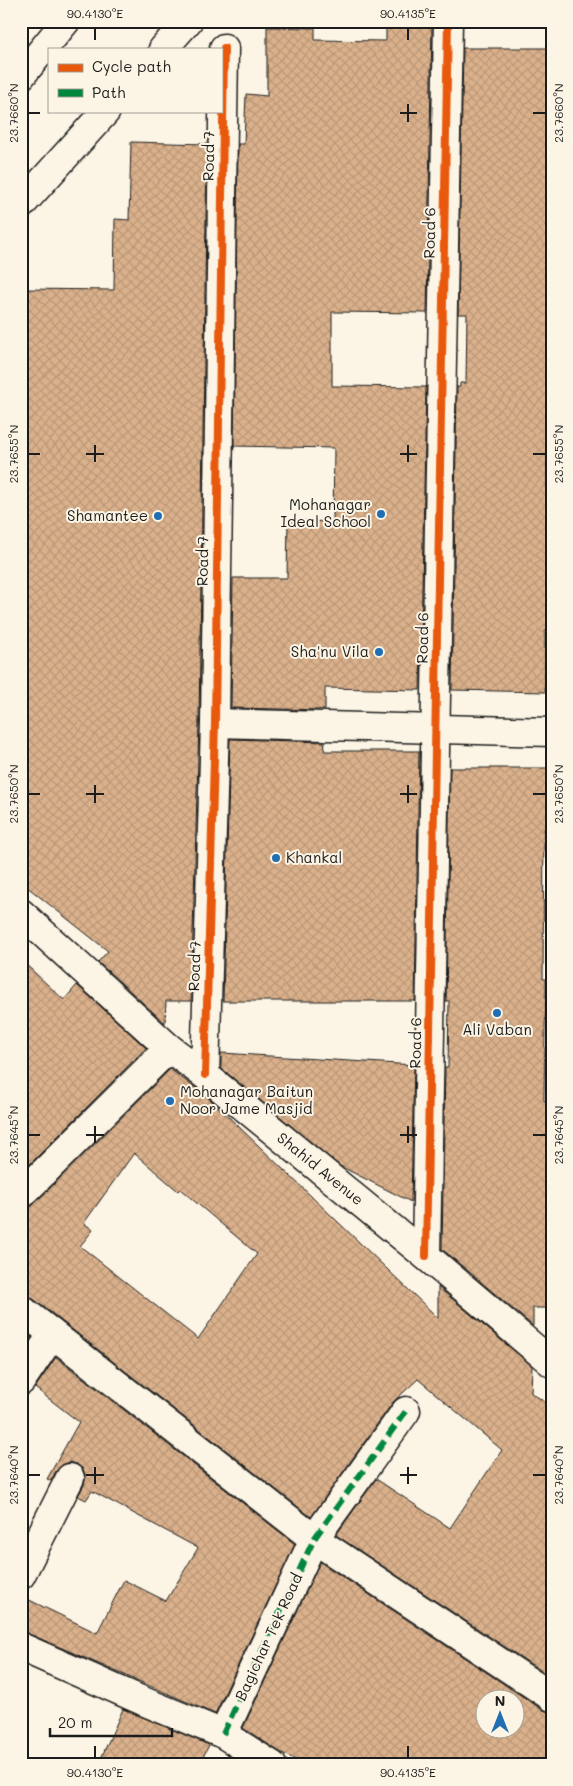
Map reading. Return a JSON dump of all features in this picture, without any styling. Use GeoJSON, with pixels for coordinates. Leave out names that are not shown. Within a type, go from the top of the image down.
{"type":"FeatureCollection","features":[{"type":"Feature","properties":{"kind":"street"},"geometry":{"type":"LineString","coordinates":[[21,76],[66,21]]}},
{"type":"Feature","properties":{"kind":"street"},"geometry":{"type":"LineString","coordinates":[[164,48],[188,21]]}},
{"type":"Feature","properties":{"kind":"street","name":"Road 6"},"geometry":{"type":"LineString","coordinates":[[426,1256],[448,21]]}},
{"type":"Feature","properties":{"kind":"street","name":"Road 7"},"geometry":{"type":"LineString","coordinates":[[205,1075],[215,723],[224,48]]}},
{"type":"Feature","properties":{"kind":"street"},"geometry":{"type":"LineString","coordinates":[[21,206],[105,112]]}},
{"type":"Feature","properties":{"kind":"street"},"geometry":{"type":"LineString","coordinates":[[215,723],[552,732]]}},
{"type":"Feature","properties":{"kind":"street","name":"Shahid Avenue"},"geometry":{"type":"LineString","coordinates":[[21,913],[169,1048],[205,1075],[426,1256],[552,1363]]}},
{"type":"Feature","properties":{"kind":"street"},"geometry":{"type":"LineString","coordinates":[[21,1195],[169,1048]]}},
{"type":"Feature","properties":{"kind":"street"},"geometry":{"type":"LineString","coordinates":[[21,1309],[314,1539],[552,1697]]}},
{"type":"Feature","properties":{"kind":"street"},"geometry":{"type":"LineString","coordinates":[[21,1381],[52,1335]]}},
{"type":"Feature","properties":{"kind":"street","name":"Bagichar Tek Road"},"geometry":{"type":"LineString","coordinates":[[223,1734],[314,1539],[406,1410]]}},
{"type":"Feature","properties":{"kind":"street"},"geometry":{"type":"LineString","coordinates":[[21,1574],[70,1478]]}},
{"type":"Feature","properties":{"kind":"street"},"geometry":{"type":"LineString","coordinates":[[21,1647],[223,1734],[272,1765]]}},
{"type":"Feature","properties":{"kind":"building"},"geometry":{"type":"Polygon","coordinates":[[[386,21],[432,21],[427,313],[332,312],[332,386],[426,387],[420,690],[325,688],[325,710],[231,708],[233,578],[287,578],[288,520],[333,522],[334,448],[234,446],[238,144],[244,144],[246,94],[267,96],[267,27],[315,28],[315,40],[386,41],[386,21]]]}},
{"type":"Feature","properties":{"kind":"building"},"geometry":{"type":"Polygon","coordinates":[[[463,48],[552,48],[551,437],[547,437],[549,631],[545,631],[545,692],[452,690],[457,387],[460,387],[460,383],[466,383],[467,314],[458,314],[463,48]]]}},
{"type":"Feature","properties":{"kind":"building"},"geometry":{"type":"Polygon","coordinates":[[[131,142],[207,144],[199,723],[191,1001],[166,1001],[165,1023],[98,962],[108,951],[21,882],[21,289],[114,290],[115,219],[129,220],[131,142]]]}},
{"type":"Feature","properties":{"kind":"building"},"geometry":{"type":"Polygon","coordinates":[[[230,739],[325,742],[324,751],[419,751],[415,1001],[223,1001],[230,739]]]}},
{"type":"Feature","properties":{"kind":"building"},"geometry":{"type":"Polygon","coordinates":[[[450,768],[551,768],[552,829],[544,829],[543,979],[546,979],[544,1101],[552,1101],[552,1308],[533,1308],[533,1326],[442,1249],[445,1067],[448,1067],[449,1001],[446,1001],[450,768]]]}},
{"type":"Feature","properties":{"kind":"building"},"geometry":{"type":"Polygon","coordinates":[[[21,960],[64,1000],[77,985],[146,1048],[21,1173],[21,960]]]}},
{"type":"Feature","properties":{"kind":"building"},"geometry":{"type":"Polygon","coordinates":[[[221,1053],[414,1065],[411,1202],[340,1166],[221,1068],[221,1053]]]}},
{"type":"Feature","properties":{"kind":"building"},"geometry":{"type":"Polygon","coordinates":[[[170,1069],[211,1100],[438,1318],[438,1287],[532,1366],[531,1393],[552,1406],[552,1678],[336,1535],[376,1479],[450,1528],[502,1450],[418,1379],[393,1402],[311,1517],[31,1297],[21,1294],[21,1210],[32,1206],[170,1069]],[[134,1153],[84,1223],[93,1230],[80,1246],[198,1339],[257,1254],[180,1189],[178,1191],[134,1153]]]}},
{"type":"Feature","properties":{"kind":"building"},"geometry":{"type":"Polygon","coordinates":[[[21,1329],[32,1337],[21,1353],[21,1329]]]}},
{"type":"Feature","properties":{"kind":"building"},"geometry":{"type":"Polygon","coordinates":[[[56,1357],[295,1544],[215,1714],[21,1632],[21,1596],[97,1633],[124,1580],[166,1601],[198,1548],[92,1491],[86,1500],[78,1496],[86,1477],[83,1469],[77,1464],[69,1462],[62,1465],[56,1471],[51,1481],[47,1479],[79,1422],[35,1388],[56,1357]]]}},
{"type":"Feature","properties":{"kind":"building"},"geometry":{"type":"Polygon","coordinates":[[[320,1562],[510,1688],[476,1688],[476,1738],[526,1738],[526,1699],[543,1710],[552,1713],[552,1765],[306,1765],[280,1752],[243,1728],[320,1562]]]}},
{"type":"Feature","properties":{"kind":"building"},"geometry":{"type":"Polygon","coordinates":[[[123,1709],[209,1745],[199,1765],[98,1765],[123,1709]]]}},
{"type":"Feature","properties":{"kind":"marked path"},"geometry":{"type":"LineString","coordinates":[[223,1734],[314,1539],[406,1411]]}},
{"type":"Feature","properties":{"kind":"cycle path"},"geometry":{"type":"LineString","coordinates":[[426,1256],[448,21]]}},
{"type":"Feature","properties":{"kind":"cycle path"},"geometry":{"type":"LineString","coordinates":[[205,1075],[215,723],[224,48]]}},
{"type":"Feature","properties":{"kind":"place","name":"Mohanagar Ideal School"},"geometry":{"type":"Point","coordinates":[381,514]}},
{"type":"Feature","properties":{"kind":"place","name":"Shamantee"},"geometry":{"type":"Point","coordinates":[158,516]}},
{"type":"Feature","properties":{"kind":"place","name":"Sha'nu Vila"},"geometry":{"type":"Point","coordinates":[379,652]}},
{"type":"Feature","properties":{"kind":"place","name":"Khankal"},"geometry":{"type":"Point","coordinates":[276,858]}},
{"type":"Feature","properties":{"kind":"place","name":"Ali Vaban"},"geometry":{"type":"Point","coordinates":[497,1013]}},
{"type":"Feature","properties":{"kind":"place","name":"Mohanagar Baitun Noor Jame Masjid"},"geometry":{"type":"Point","coordinates":[170,1101]}}]}
